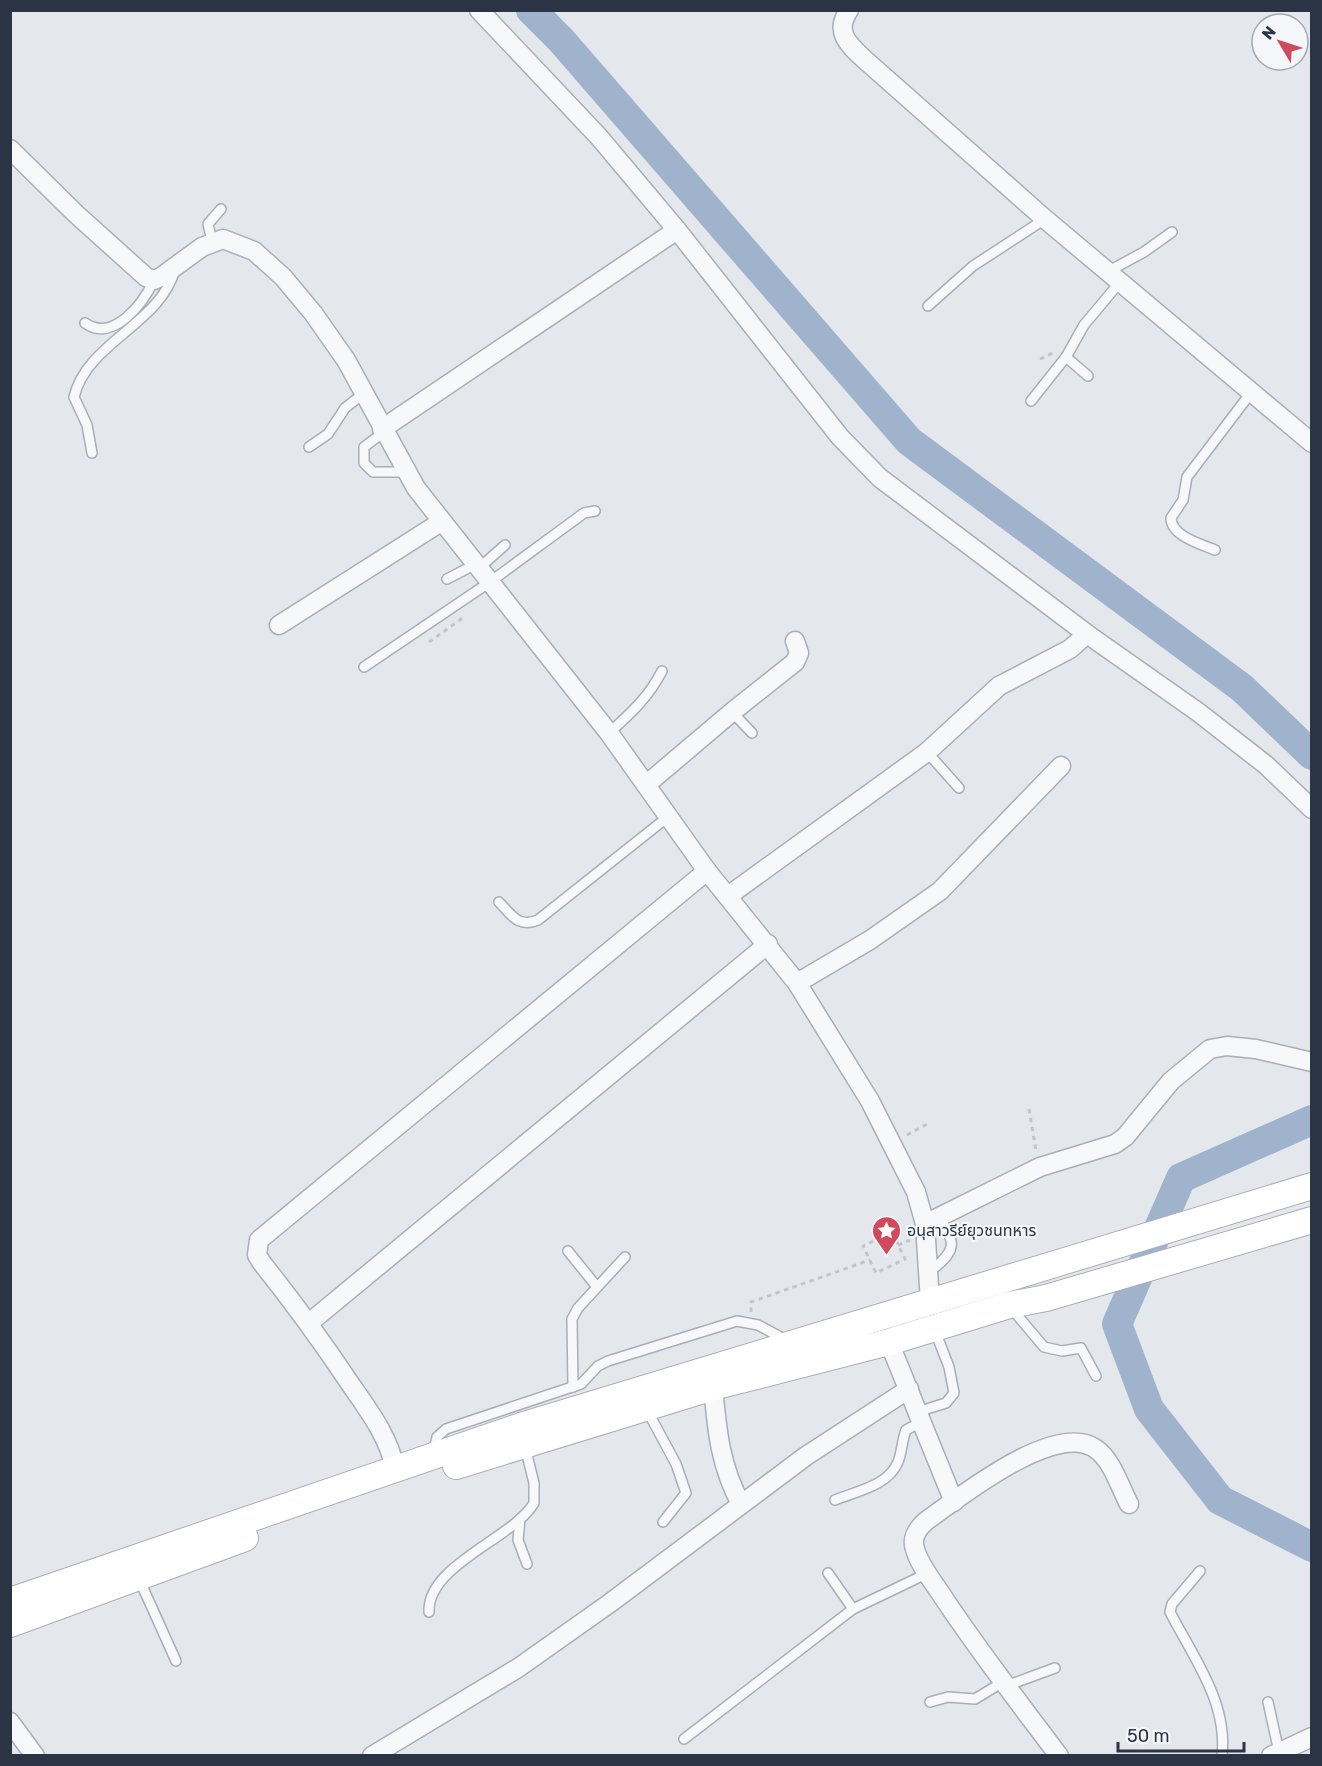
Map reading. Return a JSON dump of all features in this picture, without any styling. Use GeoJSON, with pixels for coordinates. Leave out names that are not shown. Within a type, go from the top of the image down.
{"type":"FeatureCollection","features":[{"type":"Feature","properties":{"kind":"main road"},"geometry":{"type":"LineString","coordinates":[[10,1624],[355,1499],[646,1407],[889,1342],[931,1314],[1096,1251],[1311,1186]]}},
{"type":"Feature","properties":{"kind":"main road"},"geometry":{"type":"LineString","coordinates":[[10,1600],[521,1426],[793,1344],[931,1314],[1009,1305],[1046,1298],[1311,1221]]}},
{"type":"Feature","properties":{"kind":"street"},"geometry":{"type":"LineString","coordinates":[[479,10],[599,137],[677,230],[840,437],[880,478],[1087,634],[1198,712],[1249,752],[1311,809]]}},
{"type":"Feature","properties":{"kind":"street"},"geometry":{"type":"LineString","coordinates":[[849,10],[841,26],[848,44],[1045,219],[1250,394],[1311,443]]}},
{"type":"Feature","properties":{"kind":"street"},"geometry":{"type":"LineString","coordinates":[[14,159],[135,268],[154,280],[212,241],[223,239],[241,244],[254,251],[283,277],[336,346],[408,472],[441,522],[609,733],[707,871],[768,944],[797,983],[870,1101],[932,1220],[928,1272],[931,1314]]}},
{"type":"Feature","properties":{"kind":"street"},"geometry":{"type":"LineString","coordinates":[[383,430],[677,230]]}},
{"type":"Feature","properties":{"kind":"street"},"geometry":{"type":"LineString","coordinates":[[279,625],[441,522]]}},
{"type":"Feature","properties":{"kind":"street"},"geometry":{"type":"LineString","coordinates":[[728,896],[927,752],[999,686],[1070,649],[1087,634]]}},
{"type":"Feature","properties":{"kind":"street"},"geometry":{"type":"LineString","coordinates":[[647,784],[795,662],[799,653],[795,640]]}},
{"type":"Feature","properties":{"kind":"street"},"geometry":{"type":"LineString","coordinates":[[797,983],[870,940],[940,891],[1061,766]]}},
{"type":"Feature","properties":{"kind":"street"},"geometry":{"type":"LineString","coordinates":[[395,1469],[391,1449],[309,1323],[257,1255],[259,1240],[707,871]]}},
{"type":"Feature","properties":{"kind":"street"},"geometry":{"type":"LineString","coordinates":[[309,1323],[768,944]]}},
{"type":"Feature","properties":{"kind":"street"},"geometry":{"type":"LineString","coordinates":[[932,1220],[1040,1167],[1095,1152],[1125,1137],[1171,1080],[1210,1048],[1227,1046],[1256,1049],[1311,1062]]}},
{"type":"Feature","properties":{"kind":"street"},"geometry":{"type":"LineString","coordinates":[[889,1342],[954,1502]]}},
{"type":"Feature","properties":{"kind":"street"},"geometry":{"type":"LineString","coordinates":[[713,1388],[720,1455],[728,1481],[741,1504]]}},
{"type":"Feature","properties":{"kind":"street"},"geometry":{"type":"LineString","coordinates":[[372,1755],[518,1668],[806,1456],[909,1389]]}},
{"type":"Feature","properties":{"kind":"street"},"geometry":{"type":"LineString","coordinates":[[1059,1755],[1005,1684],[928,1573],[914,1548],[914,1538],[918,1528],[926,1521],[1022,1457],[1072,1440],[1087,1443],[1098,1450],[1129,1504]]}},
{"type":"Feature","properties":{"kind":"street"},"geometry":{"type":"LineString","coordinates":[[10,1722],[35,1755]]}},
{"type":"Feature","properties":{"kind":"street"},"geometry":{"type":"LineString","coordinates":[[1274,1754],[1311,1737]]}},
{"type":"Feature","properties":{"kind":"lane"},"geometry":{"type":"LineString","coordinates":[[212,241],[208,224],[220,208]]}},
{"type":"Feature","properties":{"kind":"lane"},"geometry":{"type":"LineString","coordinates":[[928,306],[943,290],[974,266],[1045,219]]}},
{"type":"Feature","properties":{"kind":"lane"},"geometry":{"type":"LineString","coordinates":[[1031,401],[1066,357],[1113,277],[1172,232]]}},
{"type":"Feature","properties":{"kind":"lane"},"geometry":{"type":"LineString","coordinates":[[92,453],[87,425],[74,397],[76,389],[96,360],[160,299],[170,286],[175,268]]}},
{"type":"Feature","properties":{"kind":"lane"},"geometry":{"type":"LineString","coordinates":[[84,323],[99,330],[108,329],[136,307],[154,280]]}},
{"type":"Feature","properties":{"kind":"lane"},"geometry":{"type":"LineString","coordinates":[[1066,357],[1088,376]]}},
{"type":"Feature","properties":{"kind":"lane"},"geometry":{"type":"LineString","coordinates":[[309,447],[328,434],[345,408],[363,394]]}},
{"type":"Feature","properties":{"kind":"lane"},"geometry":{"type":"LineString","coordinates":[[1215,550],[1189,539],[1175,529],[1171,518],[1183,500],[1187,477],[1250,394]]}},
{"type":"Feature","properties":{"kind":"lane"},"geometry":{"type":"LineString","coordinates":[[383,430],[364,447],[364,463],[373,472],[408,472]]}},
{"type":"Feature","properties":{"kind":"lane"},"geometry":{"type":"LineString","coordinates":[[364,667],[481,572],[584,513],[595,512]]}},
{"type":"Feature","properties":{"kind":"lane"},"geometry":{"type":"LineString","coordinates":[[447,579],[481,572],[505,544]]}},
{"type":"Feature","properties":{"kind":"lane"},"geometry":{"type":"LineString","coordinates":[[609,733],[641,704],[662,671]]}},
{"type":"Feature","properties":{"kind":"lane"},"geometry":{"type":"LineString","coordinates":[[732,712],[752,733]]}},
{"type":"Feature","properties":{"kind":"lane"},"geometry":{"type":"LineString","coordinates":[[927,752],[959,788]]}},
{"type":"Feature","properties":{"kind":"lane"},"geometry":{"type":"LineString","coordinates":[[499,902],[521,924],[527,925],[538,920],[669,816]]}},
{"type":"Feature","properties":{"kind":"lane"},"geometry":{"type":"LineString","coordinates":[[928,1272],[943,1261],[952,1246],[952,1238],[932,1220]]}},
{"type":"Feature","properties":{"kind":"lane"},"geometry":{"type":"LineString","coordinates":[[568,1251],[597,1287]]}},
{"type":"Feature","properties":{"kind":"lane"},"geometry":{"type":"LineString","coordinates":[[573,1387],[572,1319],[625,1257]]}},
{"type":"Feature","properties":{"kind":"lane"},"geometry":{"type":"LineString","coordinates":[[1009,1305],[1044,1347],[1062,1351],[1081,1348],[1096,1376]]}},
{"type":"Feature","properties":{"kind":"lane"},"geometry":{"type":"LineString","coordinates":[[835,1500],[884,1481],[893,1472],[899,1459],[906,1430],[919,1417],[946,1403],[954,1393],[949,1367],[931,1314]]}},
{"type":"Feature","properties":{"kind":"lane"},"geometry":{"type":"LineString","coordinates":[[432,1456],[437,1437],[446,1429],[585,1382],[594,1370],[608,1361],[738,1321],[758,1324],[793,1344]]}},
{"type":"Feature","properties":{"kind":"lane"},"geometry":{"type":"LineString","coordinates":[[646,1407],[684,1481],[686,1493],[663,1522]]}},
{"type":"Feature","properties":{"kind":"lane"},"geometry":{"type":"LineString","coordinates":[[429,1612],[429,1601],[433,1593],[447,1576],[475,1549],[520,1520],[531,1509],[536,1494],[524,1445]]}},
{"type":"Feature","properties":{"kind":"lane"},"geometry":{"type":"LineString","coordinates":[[520,1520],[518,1540],[527,1564]]}},
{"type":"Feature","properties":{"kind":"lane"},"geometry":{"type":"LineString","coordinates":[[1200,1571],[1172,1604],[1170,1612],[1216,1697],[1221,1720],[1222,1755]]}},
{"type":"Feature","properties":{"kind":"lane"},"geometry":{"type":"LineString","coordinates":[[828,1573],[853,1609]]}},
{"type":"Feature","properties":{"kind":"lane"},"geometry":{"type":"LineString","coordinates":[[684,1739],[853,1609],[928,1573]]}},
{"type":"Feature","properties":{"kind":"lane"},"geometry":{"type":"LineString","coordinates":[[138,1577],[176,1661]]}},
{"type":"Feature","properties":{"kind":"lane"},"geometry":{"type":"LineString","coordinates":[[930,1702],[948,1696],[975,1699],[1005,1684],[1055,1668]]}},
{"type":"Feature","properties":{"kind":"lane"},"geometry":{"type":"LineString","coordinates":[[1268,1702],[1274,1754]]}},
{"type":"Feature","properties":{"kind":"path"},"geometry":{"type":"LineString","coordinates":[[429,642],[471,612]]}},
{"type":"Feature","properties":{"kind":"path"},"geometry":{"type":"LineString","coordinates":[[1029,1109],[1040,1167]]}},
{"type":"Feature","properties":{"kind":"path"},"geometry":{"type":"LineString","coordinates":[[892,1144],[929,1123]]}},
{"type":"Feature","properties":{"kind":"path"},"geometry":{"type":"LineString","coordinates":[[892,1232],[904,1259],[876,1273],[870,1260],[863,1246],[892,1232]]}},
{"type":"Feature","properties":{"kind":"path"},"geometry":{"type":"LineString","coordinates":[[751,1302],[870,1260]]}},
{"type":"Feature","properties":{"kind":"waterway"},"geometry":{"type":"LineString","coordinates":[[531,10],[561,40],[909,441],[1242,688],[1312,755]]}},
{"type":"Feature","properties":{"kind":"waterway"},"geometry":{"type":"LineString","coordinates":[[1312,1120],[1181,1178],[1117,1324],[1149,1409],[1220,1500],[1312,1547]]}},
{"type":"Feature","properties":{"kind":"place","name":"อนุสาวรีย์ยุวชนทหาร"},"geometry":{"type":"Point","coordinates":[886,1256]}}]}
